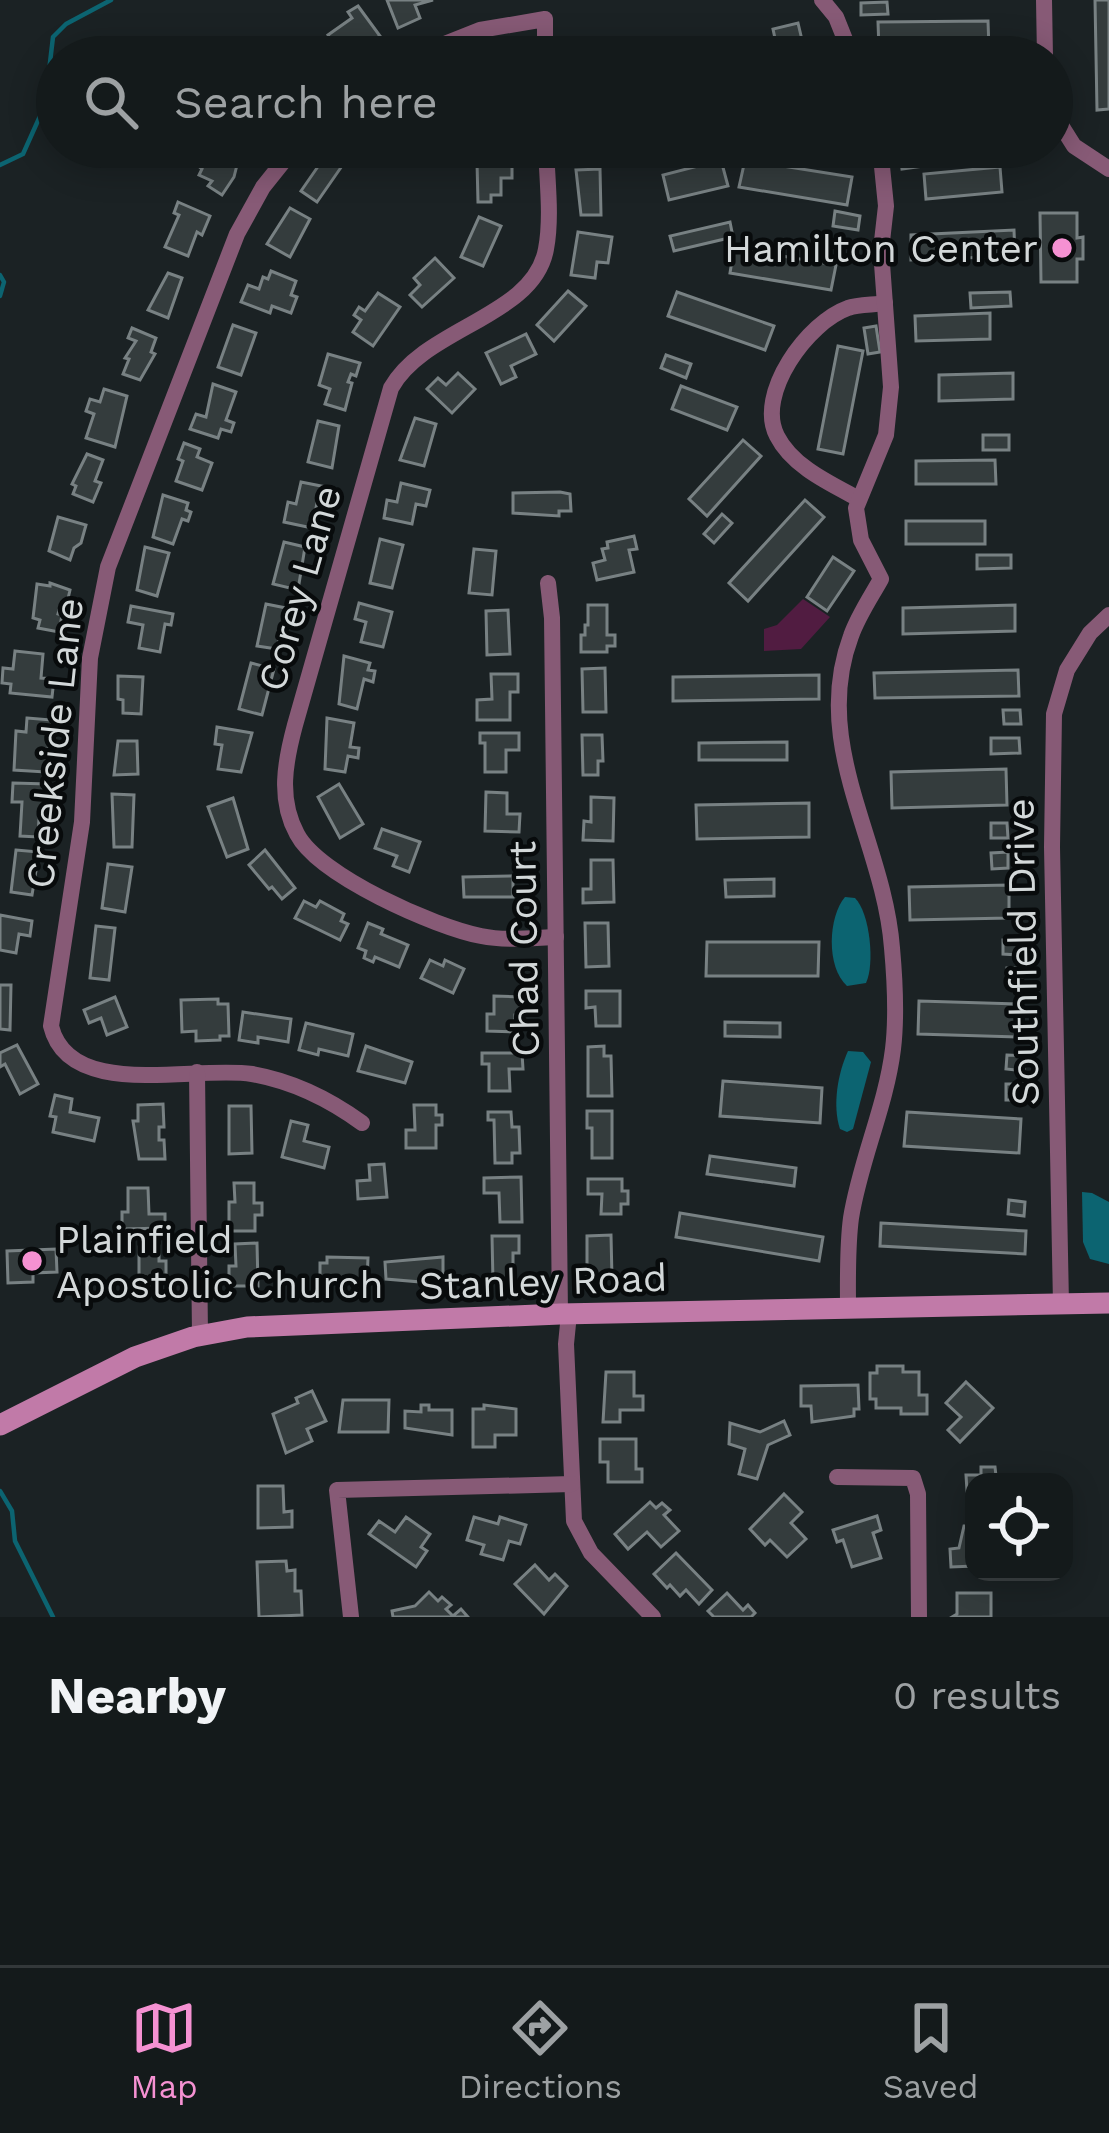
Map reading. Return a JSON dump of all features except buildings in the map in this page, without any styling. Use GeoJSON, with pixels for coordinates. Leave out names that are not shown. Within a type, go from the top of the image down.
{"type":"FeatureCollection","features":[{"type":"Feature","properties":{"kind":"street"},"geometry":{"type":"LineString","coordinates":[[822,0],[844,36]]}},
{"type":"Feature","properties":{"kind":"street"},"geometry":{"type":"LineString","coordinates":[[1044,0],[1045,36]]}},
{"type":"Feature","properties":{"kind":"street"},"geometry":{"type":"LineString","coordinates":[[465,36],[544,19],[544,36]]}},
{"type":"Feature","properties":{"kind":"street"},"geometry":{"type":"LineString","coordinates":[[1073,144],[1109,169]]}},
{"type":"Feature","properties":{"kind":"street","name":"Creekside Lane"},"geometry":{"type":"LineString","coordinates":[[278,168],[237,234],[108,567],[90,658],[82,822],[51,1014],[59,1047],[88,1070],[232,1072],[281,1081],[345,1110],[362,1123]]}},
{"type":"Feature","properties":{"kind":"street","name":"Corey Lane"},"geometry":{"type":"LineString","coordinates":[[547,168],[546,249],[535,276],[511,299],[423,351],[401,370],[392,388],[284,777],[295,831],[314,856],[344,878],[459,931],[500,939],[556,938]]}},
{"type":"Feature","properties":{"kind":"street"},"geometry":{"type":"LineString","coordinates":[[848,1310],[852,1215],[888,1072],[895,1001],[888,916],[838,735],[844,658],[851,634],[881,579],[861,540],[857,498],[886,435],[889,415],[880,250],[886,206],[882,168]]}},
{"type":"Feature","properties":{"kind":"street"},"geometry":{"type":"LineString","coordinates":[[857,498],[798,462],[776,435],[771,408],[774,388],[820,326],[848,308],[885,303]]}},
{"type":"Feature","properties":{"kind":"street","name":"Chad Court"},"geometry":{"type":"LineString","coordinates":[[548,583],[564,1314],[574,1521],[583,1543],[653,1617]]}},
{"type":"Feature","properties":{"kind":"street","name":"Southfield Drive"},"geometry":{"type":"LineString","coordinates":[[1061,1304],[1054,714],[1067,670],[1090,633],[1109,615]]}},
{"type":"Feature","properties":{"kind":"street"},"geometry":{"type":"LineString","coordinates":[[197,1072],[200,1335]]}},
{"type":"Feature","properties":{"kind":"street","name":"Stanley Road"},"geometry":{"type":"LineString","coordinates":[[4,1424],[135,1357],[200,1335],[267,1326],[564,1314],[1109,1303]]}},
{"type":"Feature","properties":{"kind":"street"},"geometry":{"type":"LineString","coordinates":[[837,1477],[913,1478],[918,1494],[919,1617]]}},
{"type":"Feature","properties":{"kind":"street"},"geometry":{"type":"LineString","coordinates":[[351,1617],[337,1490],[572,1484]]}},
{"type":"Feature","properties":{"kind":"shaded area"},"geometry":{"type":"Polygon","coordinates":[[[803,599],[830,617],[801,649],[764,651],[764,629],[777,625],[803,599]]]}},
{"type":"Feature","properties":{"kind":"water"},"geometry":{"type":"Polygon","coordinates":[[[845,897],[855,898],[860,905],[870,952],[866,983],[847,986],[835,967],[832,942],[835,917],[845,897]]]}},
{"type":"Feature","properties":{"kind":"water"},"geometry":{"type":"Polygon","coordinates":[[[848,1051],[863,1052],[871,1062],[853,1129],[847,1132],[840,1129],[836,1100],[848,1051]]]}},
{"type":"Feature","properties":{"kind":"water"},"geometry":{"type":"Polygon","coordinates":[[[1082,1192],[1109,1202],[1109,1264],[1090,1259],[1083,1242],[1082,1192]]]}},
{"type":"Feature","properties":{"kind":"waterway"},"geometry":{"type":"LineString","coordinates":[[54,36],[66,24],[111,0]]}},
{"type":"Feature","properties":{"kind":"waterway"},"geometry":{"type":"LineString","coordinates":[[0,165],[23,154],[36,125]]}},
{"type":"Feature","properties":{"kind":"waterway"},"geometry":{"type":"LineString","coordinates":[[0,275],[4,282],[0,296]]}},
{"type":"Feature","properties":{"kind":"waterway"},"geometry":{"type":"LineString","coordinates":[[0,1491],[12,1511],[15,1541],[53,1617]]}},
{"type":"Feature","properties":{"kind":"place","name":"Hamilton Center"},"geometry":{"type":"Point","coordinates":[1062,248]}},
{"type":"Feature","properties":{"kind":"place","name":"Plainfield Apostolic Church"},"geometry":{"type":"Point","coordinates":[32,1261]}}]}
